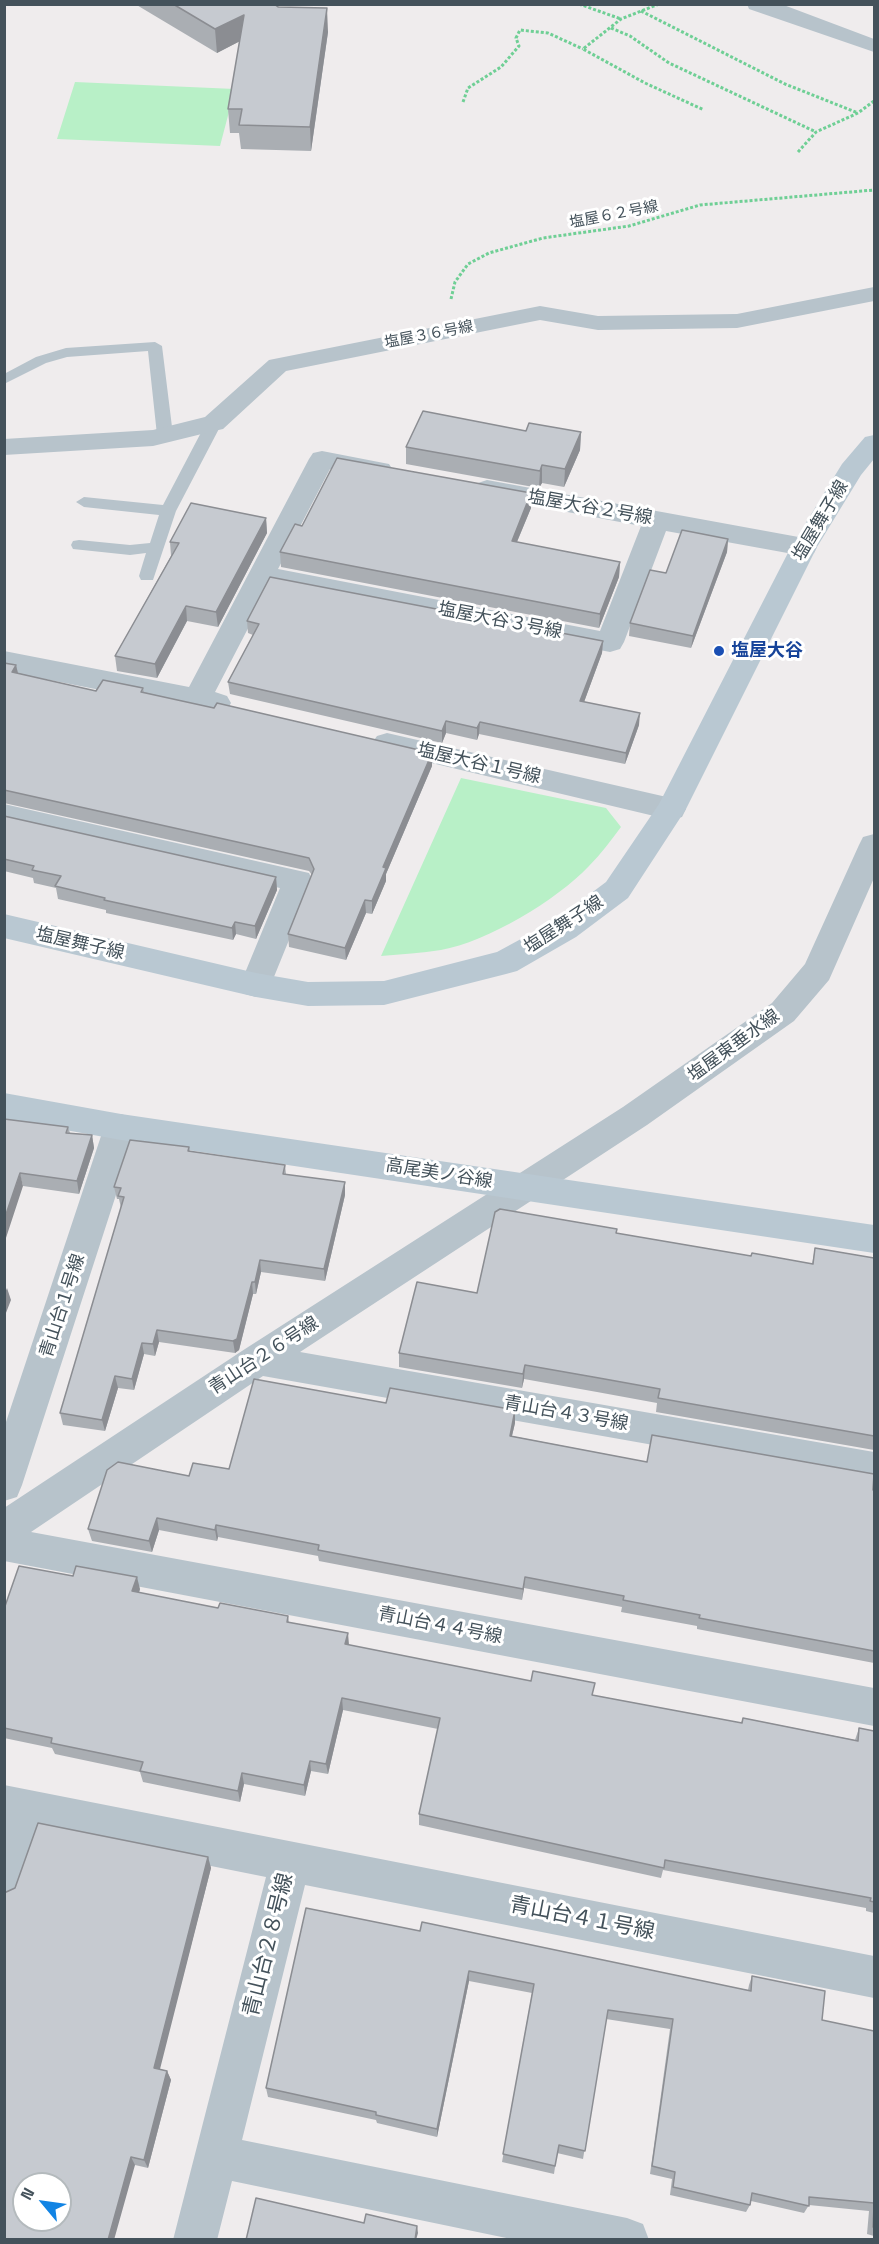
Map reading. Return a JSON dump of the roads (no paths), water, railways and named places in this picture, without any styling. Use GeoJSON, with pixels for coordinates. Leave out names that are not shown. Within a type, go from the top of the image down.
{"type":"FeatureCollection","features":[{"type":"Feature","properties":{"kind":"street"},"geometry":{"type":"LineString","coordinates":[[757,4],[829,19],[874,46]]}},
{"type":"Feature","properties":{"kind":"street","name":"塩屋３６号線"},"geometry":{"type":"LineString","coordinates":[[4,447],[153,438],[214,423],[278,365],[540,313],[597,323],[670,324],[737,321],[874,294]]}},
{"type":"Feature","properties":{"kind":"street","name":"塩屋舞子線"},"geometry":{"type":"LineString","coordinates":[[4,926],[256,985],[308,994],[384,993],[506,962],[565,929],[617,890],[671,809],[804,547],[851,470],[874,443]]}},
{"type":"Feature","properties":{"kind":"street"},"geometry":{"type":"LineString","coordinates":[[197,699],[322,459],[403,474]]}},
{"type":"Feature","properties":{"kind":"street","name":"塩屋大谷２号線"},"geometry":{"type":"LineString","coordinates":[[461,484],[804,547]]}},
{"type":"Feature","properties":{"kind":"street","name":"塩屋大谷３号線"},"geometry":{"type":"LineString","coordinates":[[262,575],[610,642],[657,520]]}},
{"type":"Feature","properties":{"kind":"street"},"geometry":{"type":"LineString","coordinates":[[4,661],[243,710]]}},
{"type":"Feature","properties":{"kind":"street","name":"塩屋大谷１号線"},"geometry":{"type":"LineString","coordinates":[[359,736],[671,809]]}},
{"type":"Feature","properties":{"kind":"street"},"geometry":{"type":"LineString","coordinates":[[4,815],[298,881],[256,985]]}},
{"type":"Feature","properties":{"kind":"street","name":"塩屋東垂水線"},"geometry":{"type":"LineString","coordinates":[[525,1187],[635,1116],[783,1012],[818,971],[874,845]]}},
{"type":"Feature","properties":{"kind":"street","name":"高尾美ノ谷線"},"geometry":{"type":"LineString","coordinates":[[4,1106],[122,1126],[874,1239]]}},
{"type":"Feature","properties":{"kind":"street","name":"青山台１号線"},"geometry":{"type":"LineString","coordinates":[[4,1485],[122,1126]]}},
{"type":"Feature","properties":{"kind":"street","name":"青山台２６号線"},"geometry":{"type":"LineString","coordinates":[[4,1529],[258,1360],[525,1187]]}},
{"type":"Feature","properties":{"kind":"street","name":"青山台４３号線"},"geometry":{"type":"LineString","coordinates":[[258,1360],[874,1468]]}},
{"type":"Feature","properties":{"kind":"street","name":"青山台４４号線"},"geometry":{"type":"LineString","coordinates":[[4,1544],[874,1707]]}},
{"type":"Feature","properties":{"kind":"street"},"geometry":{"type":"LineString","coordinates":[[4,1884],[16,1808]]}},
{"type":"Feature","properties":{"kind":"street","name":"青山台２８号線"},"geometry":{"type":"LineString","coordinates":[[16,1808],[290,1862],[195,2240]]}},
{"type":"Feature","properties":{"kind":"street","name":"青山台４１号線"},"geometry":{"type":"LineString","coordinates":[[290,1862],[874,1977]]}},
{"type":"Feature","properties":{"kind":"street"},"geometry":{"type":"LineString","coordinates":[[215,2156],[627,2240]]}},
{"type":"Feature","properties":{"kind":"lane"},"geometry":{"type":"LineString","coordinates":[[4,380],[41,360],[66,353],[155,346],[165,435]]}},
{"type":"Feature","properties":{"kind":"lane"},"geometry":{"type":"LineString","coordinates":[[147,576],[168,511],[214,423]]}},
{"type":"Feature","properties":{"kind":"lane"},"geometry":{"type":"LineString","coordinates":[[84,502],[168,511]]}},
{"type":"Feature","properties":{"kind":"lane"},"geometry":{"type":"LineString","coordinates":[[79,546],[130,550],[157,547]]}},
{"type":"Feature","properties":{"kind":"place","name":"塩屋大谷"},"geometry":{"type":"Point","coordinates":[719,651]}}]}
